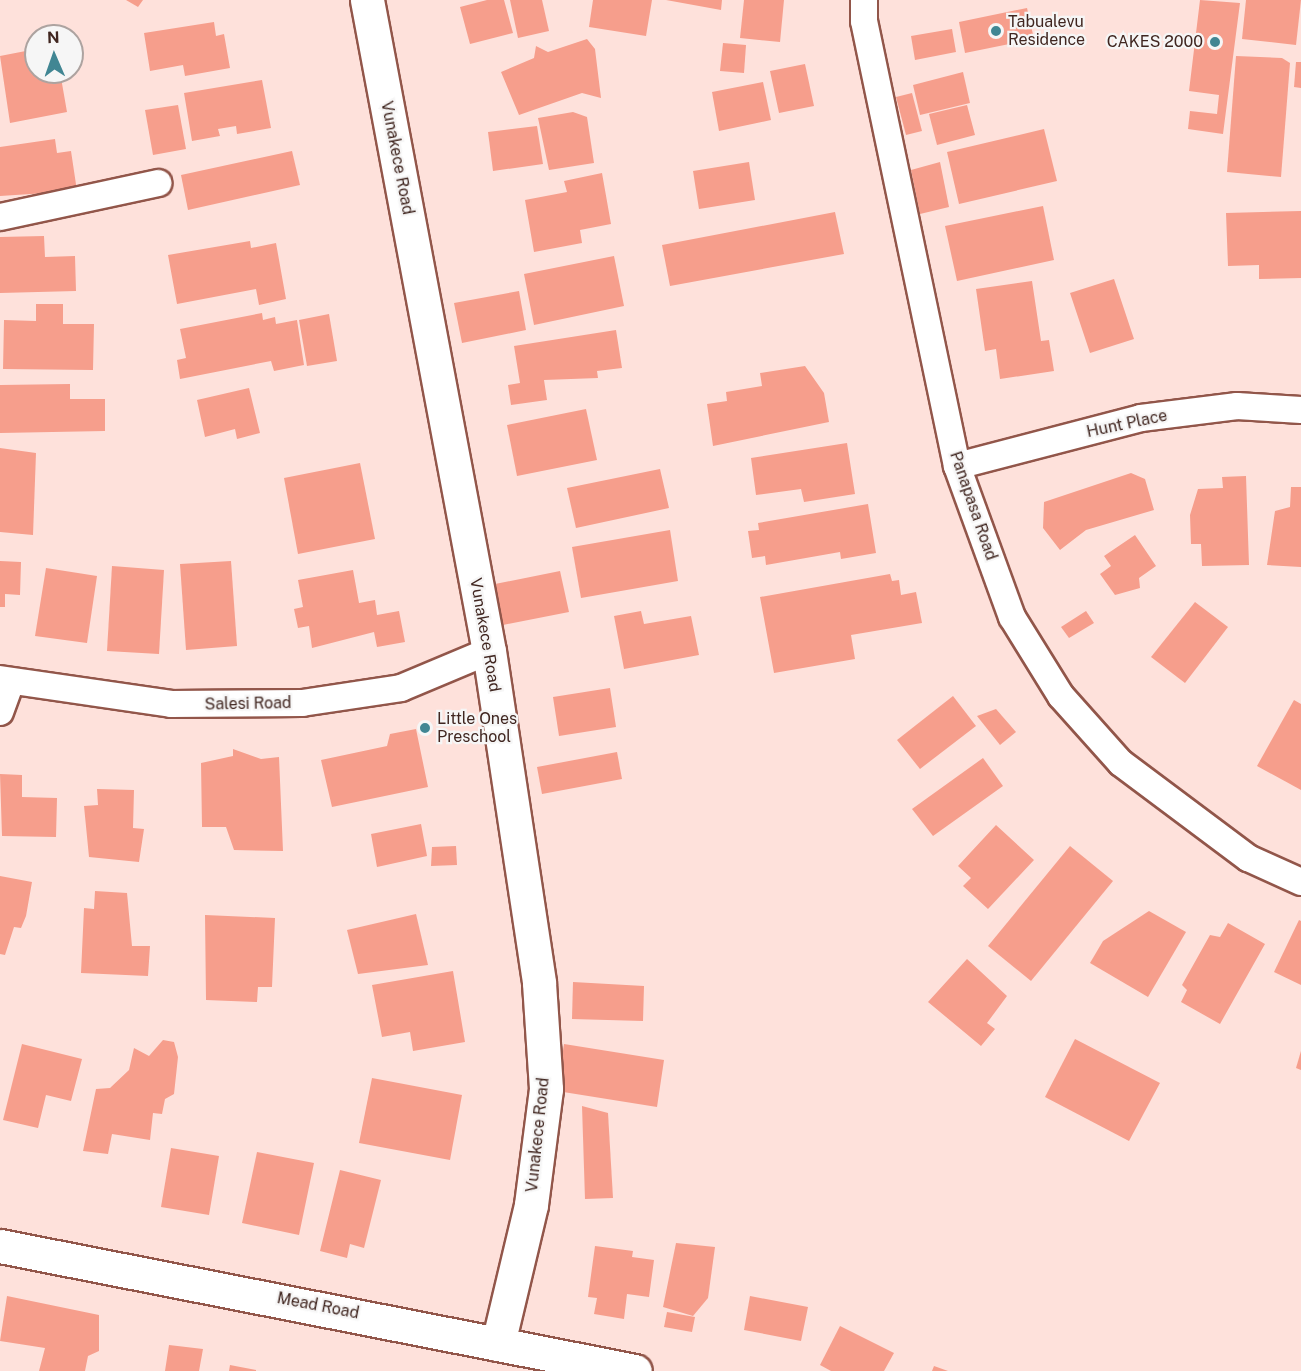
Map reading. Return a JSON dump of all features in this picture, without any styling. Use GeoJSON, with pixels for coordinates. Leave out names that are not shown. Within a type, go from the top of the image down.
{"type":"FeatureCollection","features":[{"type":"Feature","properties":{"kind":"main road","name":"Vunakece Road"},"geometry":{"type":"LineString","coordinates":[[367,0],[489,651],[528,895],[546,1089],[531,1205],[498,1344]]}},
{"type":"Feature","properties":{"kind":"main road","name":"Mead Road"},"geometry":{"type":"LineString","coordinates":[[0,1246],[635,1371]]}},
{"type":"Feature","properties":{"kind":"street","name":"Panapasa Road"},"geometry":{"type":"LineString","coordinates":[[864,0],[864,21],[957,466],[1012,617],[1061,696],[1121,763],[1184,814],[1248,858],[1301,882]]}},
{"type":"Feature","properties":{"kind":"street"},"geometry":{"type":"LineString","coordinates":[[0,217],[158,183]]}},
{"type":"Feature","properties":{"kind":"street","name":"Hunt Place"},"geometry":{"type":"LineString","coordinates":[[957,466],[1141,418],[1237,406],[1301,410]]}},
{"type":"Feature","properties":{"kind":"street","name":"Salesi Road"},"geometry":{"type":"LineString","coordinates":[[6,681],[171,704],[302,703],[401,688],[489,651]]}},
{"type":"Feature","properties":{"kind":"street"},"geometry":{"type":"LineString","coordinates":[[0,712],[6,681]]}},
{"type":"Feature","properties":{"kind":"building"},"geometry":{"type":"Polygon","coordinates":[[[126,0],[143,0],[138,7],[126,0]]]}},
{"type":"Feature","properties":{"kind":"building"},"geometry":{"type":"Polygon","coordinates":[[[487,0],[504,0],[513,33],[470,44],[460,7],[487,0]]]}},
{"type":"Feature","properties":{"kind":"building"},"geometry":{"type":"Polygon","coordinates":[[[510,0],[542,0],[549,31],[518,38],[510,0]]]}},
{"type":"Feature","properties":{"kind":"building"},"geometry":{"type":"Polygon","coordinates":[[[593,0],[652,0],[646,36],[589,27],[593,0]]]}},
{"type":"Feature","properties":{"kind":"building"},"geometry":{"type":"Polygon","coordinates":[[[666,0],[722,0],[721,10],[666,0]]]}},
{"type":"Feature","properties":{"kind":"building"},"geometry":{"type":"Polygon","coordinates":[[[744,0],[784,0],[780,42],[740,38],[744,0]]]}},
{"type":"Feature","properties":{"kind":"building","name":"CAKES 2000"},"geometry":{"type":"Polygon","coordinates":[[[1200,0],[1240,3],[1223,134],[1188,129],[1190,111],[1217,114],[1219,95],[1189,91],[1200,0]]]}},
{"type":"Feature","properties":{"kind":"building"},"geometry":{"type":"Polygon","coordinates":[[[1246,0],[1301,0],[1296,45],[1242,39],[1246,0]]]}},
{"type":"Feature","properties":{"kind":"building","name":"Tabualevu Residence"},"geometry":{"type":"Polygon","coordinates":[[[1027,8],[1034,39],[965,53],[959,22],[1027,8]]]}},
{"type":"Feature","properties":{"kind":"building"},"geometry":{"type":"Polygon","coordinates":[[[214,22],[216,36],[224,34],[230,68],[185,76],[183,65],[150,71],[144,33],[214,22]]]}},
{"type":"Feature","properties":{"kind":"building"},"geometry":{"type":"Polygon","coordinates":[[[952,29],[956,52],[915,60],[911,36],[952,29]]]}},
{"type":"Feature","properties":{"kind":"building"},"geometry":{"type":"Polygon","coordinates":[[[587,39],[595,49],[601,98],[582,93],[519,115],[501,72],[534,58],[536,46],[548,52],[587,39]]]}},
{"type":"Feature","properties":{"kind":"building"},"geometry":{"type":"Polygon","coordinates":[[[723,43],[746,45],[744,73],[720,71],[723,43]]]}},
{"type":"Feature","properties":{"kind":"building"},"geometry":{"type":"Polygon","coordinates":[[[24,51],[24,84],[62,84],[67,112],[10,123],[0,56],[24,51]]]}},
{"type":"Feature","properties":{"kind":"building"},"geometry":{"type":"Polygon","coordinates":[[[1236,56],[1282,58],[1290,63],[1281,177],[1227,172],[1236,56]]]}},
{"type":"Feature","properties":{"kind":"building"},"geometry":{"type":"Polygon","coordinates":[[[1296,62],[1301,62],[1301,88],[1294,87],[1296,62]]]}},
{"type":"Feature","properties":{"kind":"building"},"geometry":{"type":"Polygon","coordinates":[[[805,64],[814,106],[779,113],[770,71],[805,64]]]}},
{"type":"Feature","properties":{"kind":"building"},"geometry":{"type":"Polygon","coordinates":[[[963,72],[970,103],[920,115],[913,85],[963,72]]]}},
{"type":"Feature","properties":{"kind":"building"},"geometry":{"type":"Polygon","coordinates":[[[262,80],[271,128],[237,134],[236,126],[218,129],[220,136],[192,141],[184,93],[262,80]]]}},
{"type":"Feature","properties":{"kind":"building"},"geometry":{"type":"Polygon","coordinates":[[[763,82],[771,120],[719,131],[712,92],[763,82]]]}},
{"type":"Feature","properties":{"kind":"building"},"geometry":{"type":"Polygon","coordinates":[[[912,93],[922,131],[906,135],[896,97],[912,93]]]}},
{"type":"Feature","properties":{"kind":"building"},"geometry":{"type":"Polygon","coordinates":[[[178,105],[186,149],[153,155],[145,110],[178,105]]]}},
{"type":"Feature","properties":{"kind":"building"},"geometry":{"type":"Polygon","coordinates":[[[967,105],[975,135],[937,145],[929,114],[967,105]]]}},
{"type":"Feature","properties":{"kind":"building"},"geometry":{"type":"Polygon","coordinates":[[[573,112],[587,117],[594,163],[549,170],[538,118],[573,112]]]}},
{"type":"Feature","properties":{"kind":"building"},"geometry":{"type":"Polygon","coordinates":[[[537,126],[543,164],[493,171],[488,132],[537,126]]]}},
{"type":"Feature","properties":{"kind":"building"},"geometry":{"type":"Polygon","coordinates":[[[1044,129],[1057,181],[959,204],[947,152],[1044,129]]]}},
{"type":"Feature","properties":{"kind":"building"},"geometry":{"type":"Polygon","coordinates":[[[55,139],[57,153],[71,151],[77,191],[0,196],[0,147],[55,139]]]}},
{"type":"Feature","properties":{"kind":"building"},"geometry":{"type":"Polygon","coordinates":[[[292,151],[300,185],[188,210],[181,175],[292,151]]]}},
{"type":"Feature","properties":{"kind":"building"},"geometry":{"type":"Polygon","coordinates":[[[749,162],[755,200],[699,209],[693,171],[749,162]]]}},
{"type":"Feature","properties":{"kind":"building"},"geometry":{"type":"Polygon","coordinates":[[[940,162],[949,207],[920,214],[911,170],[940,162]]]}},
{"type":"Feature","properties":{"kind":"building"},"geometry":{"type":"Polygon","coordinates":[[[602,173],[611,224],[580,230],[582,243],[534,252],[525,200],[567,192],[564,181],[602,173]]]}},
{"type":"Feature","properties":{"kind":"building"},"geometry":{"type":"Polygon","coordinates":[[[1043,206],[1054,260],[957,281],[945,226],[1043,206]]]}},
{"type":"Feature","properties":{"kind":"building"},"geometry":{"type":"Polygon","coordinates":[[[1301,211],[1301,278],[1259,279],[1259,265],[1228,266],[1226,213],[1301,211]]]}},
{"type":"Feature","properties":{"kind":"building"},"geometry":{"type":"Polygon","coordinates":[[[835,212],[844,254],[670,286],[662,245],[835,212]]]}},
{"type":"Feature","properties":{"kind":"building"},"geometry":{"type":"Polygon","coordinates":[[[44,236],[45,257],[75,256],[76,291],[0,293],[0,237],[44,236]]]}},
{"type":"Feature","properties":{"kind":"building"},"geometry":{"type":"Polygon","coordinates":[[[250,241],[251,248],[276,243],[286,299],[259,305],[256,289],[177,304],[168,255],[250,241]]]}},
{"type":"Feature","properties":{"kind":"building"},"geometry":{"type":"Polygon","coordinates":[[[614,256],[624,306],[534,325],[524,274],[614,256]]]}},
{"type":"Feature","properties":{"kind":"building"},"geometry":{"type":"Polygon","coordinates":[[[1114,279],[1134,339],[1090,353],[1070,293],[1114,279]]]}},
{"type":"Feature","properties":{"kind":"building"},"geometry":{"type":"Polygon","coordinates":[[[1032,281],[1041,341],[1049,340],[1054,371],[1000,379],[996,349],[985,351],[976,289],[1032,281]]]}},
{"type":"Feature","properties":{"kind":"building"},"geometry":{"type":"Polygon","coordinates":[[[519,291],[526,330],[462,343],[454,303],[519,291]]]}},
{"type":"Feature","properties":{"kind":"building"},"geometry":{"type":"Polygon","coordinates":[[[36,304],[63,304],[63,324],[94,324],[93,370],[3,369],[4,320],[36,321],[36,304]]]}},
{"type":"Feature","properties":{"kind":"building"},"geometry":{"type":"Polygon","coordinates":[[[262,313],[263,320],[275,317],[276,324],[297,320],[304,365],[274,371],[271,361],[180,379],[177,360],[186,358],[180,329],[262,313]]]}},
{"type":"Feature","properties":{"kind":"building"},"geometry":{"type":"Polygon","coordinates":[[[329,314],[337,361],[307,366],[299,320],[329,314]]]}},
{"type":"Feature","properties":{"kind":"building"},"geometry":{"type":"Polygon","coordinates":[[[616,330],[622,368],[597,371],[598,378],[544,380],[547,400],[511,405],[508,385],[520,383],[514,346],[616,330]]]}},
{"type":"Feature","properties":{"kind":"building"},"geometry":{"type":"Polygon","coordinates":[[[805,366],[824,393],[829,422],[713,446],[707,404],[727,401],[726,392],[762,386],[760,373],[805,366]]]}},
{"type":"Feature","properties":{"kind":"building"},"geometry":{"type":"Polygon","coordinates":[[[70,384],[70,399],[105,399],[105,431],[0,433],[0,385],[70,384]]]}},
{"type":"Feature","properties":{"kind":"building"},"geometry":{"type":"Polygon","coordinates":[[[249,388],[260,433],[237,439],[235,429],[205,437],[197,400],[249,388]]]}},
{"type":"Feature","properties":{"kind":"building"},"geometry":{"type":"Polygon","coordinates":[[[586,409],[597,460],[517,476],[507,425],[586,409]]]}},
{"type":"Feature","properties":{"kind":"building"},"geometry":{"type":"Polygon","coordinates":[[[847,443],[855,494],[804,502],[801,489],[756,495],[751,458],[847,443]]]}},
{"type":"Feature","properties":{"kind":"building"},"geometry":{"type":"Polygon","coordinates":[[[0,448],[36,453],[33,535],[0,532],[0,448]]]}},
{"type":"Feature","properties":{"kind":"building"},"geometry":{"type":"Polygon","coordinates":[[[360,463],[375,539],[298,554],[284,478],[360,463]]]}},
{"type":"Feature","properties":{"kind":"building"},"geometry":{"type":"Polygon","coordinates":[[[660,469],[669,508],[576,528],[567,488],[660,469]]]}},
{"type":"Feature","properties":{"kind":"building"},"geometry":{"type":"Polygon","coordinates":[[[1131,473],[1145,479],[1154,510],[1086,530],[1060,550],[1043,528],[1044,502],[1131,473]]]}},
{"type":"Feature","properties":{"kind":"building"},"geometry":{"type":"Polygon","coordinates":[[[1246,476],[1249,565],[1202,566],[1201,544],[1191,544],[1190,515],[1198,489],[1223,488],[1222,477],[1246,476]]]}},
{"type":"Feature","properties":{"kind":"building"},"geometry":{"type":"Polygon","coordinates":[[[1291,487],[1301,487],[1301,567],[1267,565],[1275,511],[1290,507],[1291,487]]]}},
{"type":"Feature","properties":{"kind":"building"},"geometry":{"type":"Polygon","coordinates":[[[868,504],[876,553],[841,559],[840,552],[766,565],[765,556],[752,558],[748,531],[759,530],[758,523],[868,504]]]}},
{"type":"Feature","properties":{"kind":"building"},"geometry":{"type":"Polygon","coordinates":[[[670,530],[678,581],[581,598],[572,547],[670,530]]]}},
{"type":"Feature","properties":{"kind":"building"},"geometry":{"type":"Polygon","coordinates":[[[1135,535],[1156,566],[1139,578],[1140,588],[1115,595],[1100,574],[1111,566],[1104,556],[1135,535]]]}},
{"type":"Feature","properties":{"kind":"building"},"geometry":{"type":"Polygon","coordinates":[[[0,561],[21,562],[20,595],[5,594],[5,607],[0,607],[0,561]]]}},
{"type":"Feature","properties":{"kind":"building"},"geometry":{"type":"Polygon","coordinates":[[[231,561],[237,646],[186,650],[180,564],[231,561]]]}},
{"type":"Feature","properties":{"kind":"building"},"geometry":{"type":"Polygon","coordinates":[[[112,566],[164,570],[159,654],[107,651],[112,566]]]}},
{"type":"Feature","properties":{"kind":"building"},"geometry":{"type":"Polygon","coordinates":[[[46,568],[97,576],[87,643],[35,636],[46,568]]]}},
{"type":"Feature","properties":{"kind":"building"},"geometry":{"type":"Polygon","coordinates":[[[353,570],[359,603],[375,600],[377,615],[399,611],[405,642],[377,647],[374,632],[312,648],[309,626],[298,628],[294,609],[303,607],[298,580],[353,570]]]}},
{"type":"Feature","properties":{"kind":"building"},"geometry":{"type":"Polygon","coordinates":[[[560,571],[569,612],[503,625],[495,584],[560,571]]]}},
{"type":"Feature","properties":{"kind":"building"},"geometry":{"type":"Polygon","coordinates":[[[890,574],[892,581],[899,580],[901,595],[916,592],[922,623],[851,635],[855,659],[774,673],[760,597],[890,574]]]}},
{"type":"Feature","properties":{"kind":"building"},"geometry":{"type":"Polygon","coordinates":[[[1195,602],[1228,627],[1185,683],[1151,657],[1195,602]]]}},
{"type":"Feature","properties":{"kind":"building"},"geometry":{"type":"Polygon","coordinates":[[[641,611],[644,624],[691,616],[699,655],[624,669],[614,616],[641,611]]]}},
{"type":"Feature","properties":{"kind":"building"},"geometry":{"type":"Polygon","coordinates":[[[1086,611],[1094,623],[1069,638],[1061,627],[1086,611]]]}},
{"type":"Feature","properties":{"kind":"building"},"geometry":{"type":"Polygon","coordinates":[[[610,688],[616,727],[559,736],[553,697],[610,688]]]}},
{"type":"Feature","properties":{"kind":"building"},"geometry":{"type":"Polygon","coordinates":[[[953,696],[976,726],[920,769],[897,740],[953,696]]]}},
{"type":"Feature","properties":{"kind":"building"},"geometry":{"type":"Polygon","coordinates":[[[1294,700],[1301,704],[1301,790],[1257,766],[1294,700]]]}},
{"type":"Feature","properties":{"kind":"building"},"geometry":{"type":"Polygon","coordinates":[[[996,709],[1016,732],[1000,745],[977,716],[996,709]]]}},
{"type":"Feature","properties":{"kind":"building"},"geometry":{"type":"Polygon","coordinates":[[[416,729],[428,787],[332,807],[321,760],[387,746],[390,734],[416,729]]]}},
{"type":"Feature","properties":{"kind":"building"},"geometry":{"type":"Polygon","coordinates":[[[233,749],[261,759],[279,757],[283,851],[234,850],[226,827],[202,827],[201,763],[233,756],[233,749]]]}},
{"type":"Feature","properties":{"kind":"building"},"geometry":{"type":"Polygon","coordinates":[[[617,752],[622,779],[542,794],[537,767],[617,752]]]}},
{"type":"Feature","properties":{"kind":"building"},"geometry":{"type":"Polygon","coordinates":[[[983,758],[1003,786],[933,836],[912,809],[983,758]]]}},
{"type":"Feature","properties":{"kind":"building"},"geometry":{"type":"Polygon","coordinates":[[[0,774],[22,775],[22,797],[57,798],[56,837],[2,836],[0,774]]]}},
{"type":"Feature","properties":{"kind":"building"},"geometry":{"type":"Polygon","coordinates":[[[97,789],[134,790],[133,828],[144,829],[139,862],[89,857],[84,806],[98,805],[97,789]]]}},
{"type":"Feature","properties":{"kind":"building"},"geometry":{"type":"Polygon","coordinates":[[[421,824],[427,856],[377,867],[371,834],[421,824]]]}},
{"type":"Feature","properties":{"kind":"building"},"geometry":{"type":"Polygon","coordinates":[[[996,825],[1034,860],[988,909],[963,886],[971,878],[958,866],[996,825]]]}},
{"type":"Feature","properties":{"kind":"building"},"geometry":{"type":"Polygon","coordinates":[[[456,846],[457,865],[431,866],[432,847],[456,846]]]}},
{"type":"Feature","properties":{"kind":"building"},"geometry":{"type":"Polygon","coordinates":[[[1070,846],[1113,881],[1031,981],[988,946],[1070,846]]]}},
{"type":"Feature","properties":{"kind":"building"},"geometry":{"type":"Polygon","coordinates":[[[0,876],[32,882],[26,916],[21,928],[14,927],[5,955],[0,954],[0,876]]]}},
{"type":"Feature","properties":{"kind":"building"},"geometry":{"type":"Polygon","coordinates":[[[95,891],[127,893],[132,946],[150,946],[148,976],[81,973],[84,908],[94,909],[95,891]]]}},
{"type":"Feature","properties":{"kind":"building"},"geometry":{"type":"Polygon","coordinates":[[[1149,911],[1186,932],[1148,997],[1090,963],[1103,941],[1149,911]]]}},
{"type":"Feature","properties":{"kind":"building"},"geometry":{"type":"Polygon","coordinates":[[[416,914],[428,965],[358,974],[347,930],[416,914]]]}},
{"type":"Feature","properties":{"kind":"building"},"geometry":{"type":"Polygon","coordinates":[[[205,915],[275,918],[272,987],[258,987],[257,1002],[206,1000],[205,915]]]}},
{"type":"Feature","properties":{"kind":"building"},"geometry":{"type":"Polygon","coordinates":[[[1299,920],[1301,921],[1301,985],[1274,972],[1299,920]]]}},
{"type":"Feature","properties":{"kind":"building"},"geometry":{"type":"Polygon","coordinates":[[[1228,923],[1265,944],[1220,1024],[1181,1002],[1187,990],[1182,985],[1210,935],[1220,937],[1228,923]]]}},
{"type":"Feature","properties":{"kind":"building"},"geometry":{"type":"Polygon","coordinates":[[[967,959],[1007,996],[987,1023],[995,1029],[981,1046],[928,1002],[967,959]]]}},
{"type":"Feature","properties":{"kind":"building"},"geometry":{"type":"Polygon","coordinates":[[[453,971],[465,1042],[413,1051],[410,1032],[382,1037],[372,985],[453,971]]]}},
{"type":"Feature","properties":{"kind":"building"},"geometry":{"type":"Polygon","coordinates":[[[573,982],[644,986],[643,1021],[572,1019],[573,982]]]}},
{"type":"Feature","properties":{"kind":"building"},"geometry":{"type":"Polygon","coordinates":[[[1075,1039],[1160,1083],[1129,1141],[1045,1097],[1075,1039]]]}},
{"type":"Feature","properties":{"kind":"building"},"geometry":{"type":"Polygon","coordinates":[[[163,1040],[174,1042],[178,1057],[174,1094],[165,1099],[162,1114],[153,1113],[150,1140],[112,1134],[108,1154],[83,1151],[96,1089],[110,1088],[129,1070],[134,1048],[149,1056],[163,1040]]]}},
{"type":"Feature","properties":{"kind":"building"},"geometry":{"type":"Polygon","coordinates":[[[22,1044],[82,1059],[71,1101],[46,1095],[38,1128],[3,1120],[22,1044]]]}},
{"type":"Feature","properties":{"kind":"building"},"geometry":{"type":"Polygon","coordinates":[[[564,1044],[664,1060],[657,1107],[557,1091],[564,1044]]]}},
{"type":"Feature","properties":{"kind":"building"},"geometry":{"type":"Polygon","coordinates":[[[1301,1051],[1301,1070],[1296,1068],[1301,1051]]]}},
{"type":"Feature","properties":{"kind":"building"},"geometry":{"type":"Polygon","coordinates":[[[372,1078],[462,1095],[450,1160],[359,1143],[372,1078]]]}},
{"type":"Feature","properties":{"kind":"building"},"geometry":{"type":"Polygon","coordinates":[[[582,1106],[608,1113],[613,1198],[585,1199],[582,1106]]]}},
{"type":"Feature","properties":{"kind":"building"},"geometry":{"type":"Polygon","coordinates":[[[171,1148],[219,1156],[209,1215],[161,1207],[171,1148]]]}},
{"type":"Feature","properties":{"kind":"building"},"geometry":{"type":"Polygon","coordinates":[[[257,1152],[314,1163],[299,1235],[242,1223],[257,1152]]]}},
{"type":"Feature","properties":{"kind":"building"},"geometry":{"type":"Polygon","coordinates":[[[340,1170],[381,1180],[364,1248],[350,1244],[347,1258],[320,1251],[340,1170]]]}},
{"type":"Feature","properties":{"kind":"building"},"geometry":{"type":"Polygon","coordinates":[[[676,1243],[715,1247],[708,1298],[693,1316],[663,1307],[676,1243]]]}},
{"type":"Feature","properties":{"kind":"building"},"geometry":{"type":"Polygon","coordinates":[[[595,1246],[633,1251],[632,1257],[654,1260],[649,1297],[627,1294],[624,1319],[594,1314],[597,1298],[588,1297],[595,1246]]]}},
{"type":"Feature","properties":{"kind":"building"},"geometry":{"type":"Polygon","coordinates":[[[7,1296],[99,1315],[99,1351],[88,1356],[85,1371],[39,1371],[45,1348],[0,1341],[7,1296]]]}},
{"type":"Feature","properties":{"kind":"building"},"geometry":{"type":"Polygon","coordinates":[[[750,1296],[808,1307],[801,1341],[744,1330],[750,1296]]]}},
{"type":"Feature","properties":{"kind":"building"},"geometry":{"type":"Polygon","coordinates":[[[667,1312],[695,1317],[692,1332],[664,1327],[667,1312]]]}},
{"type":"Feature","properties":{"kind":"building"},"geometry":{"type":"Polygon","coordinates":[[[840,1326],[894,1353],[884,1371],[831,1371],[820,1365],[840,1326]]]}},
{"type":"Feature","properties":{"kind":"building"},"geometry":{"type":"Polygon","coordinates":[[[169,1345],[203,1349],[199,1371],[165,1371],[169,1345]]]}},
{"type":"Feature","properties":{"kind":"building"},"geometry":{"type":"Polygon","coordinates":[[[230,1365],[256,1370],[256,1371],[229,1371],[230,1365]]]}},
{"type":"Feature","properties":{"kind":"building"},"geometry":{"type":"Polygon","coordinates":[[[934,1366],[948,1371],[932,1371],[934,1366]]]}},
{"type":"Feature","properties":{"kind":"place","name":"Tabualevu Residence"},"geometry":{"type":"Point","coordinates":[996,31]}},
{"type":"Feature","properties":{"kind":"place","name":"CAKES 2000"},"geometry":{"type":"Point","coordinates":[1215,42]}},
{"type":"Feature","properties":{"kind":"place","name":"Little Ones Preschool"},"geometry":{"type":"Point","coordinates":[425,728]}}]}
